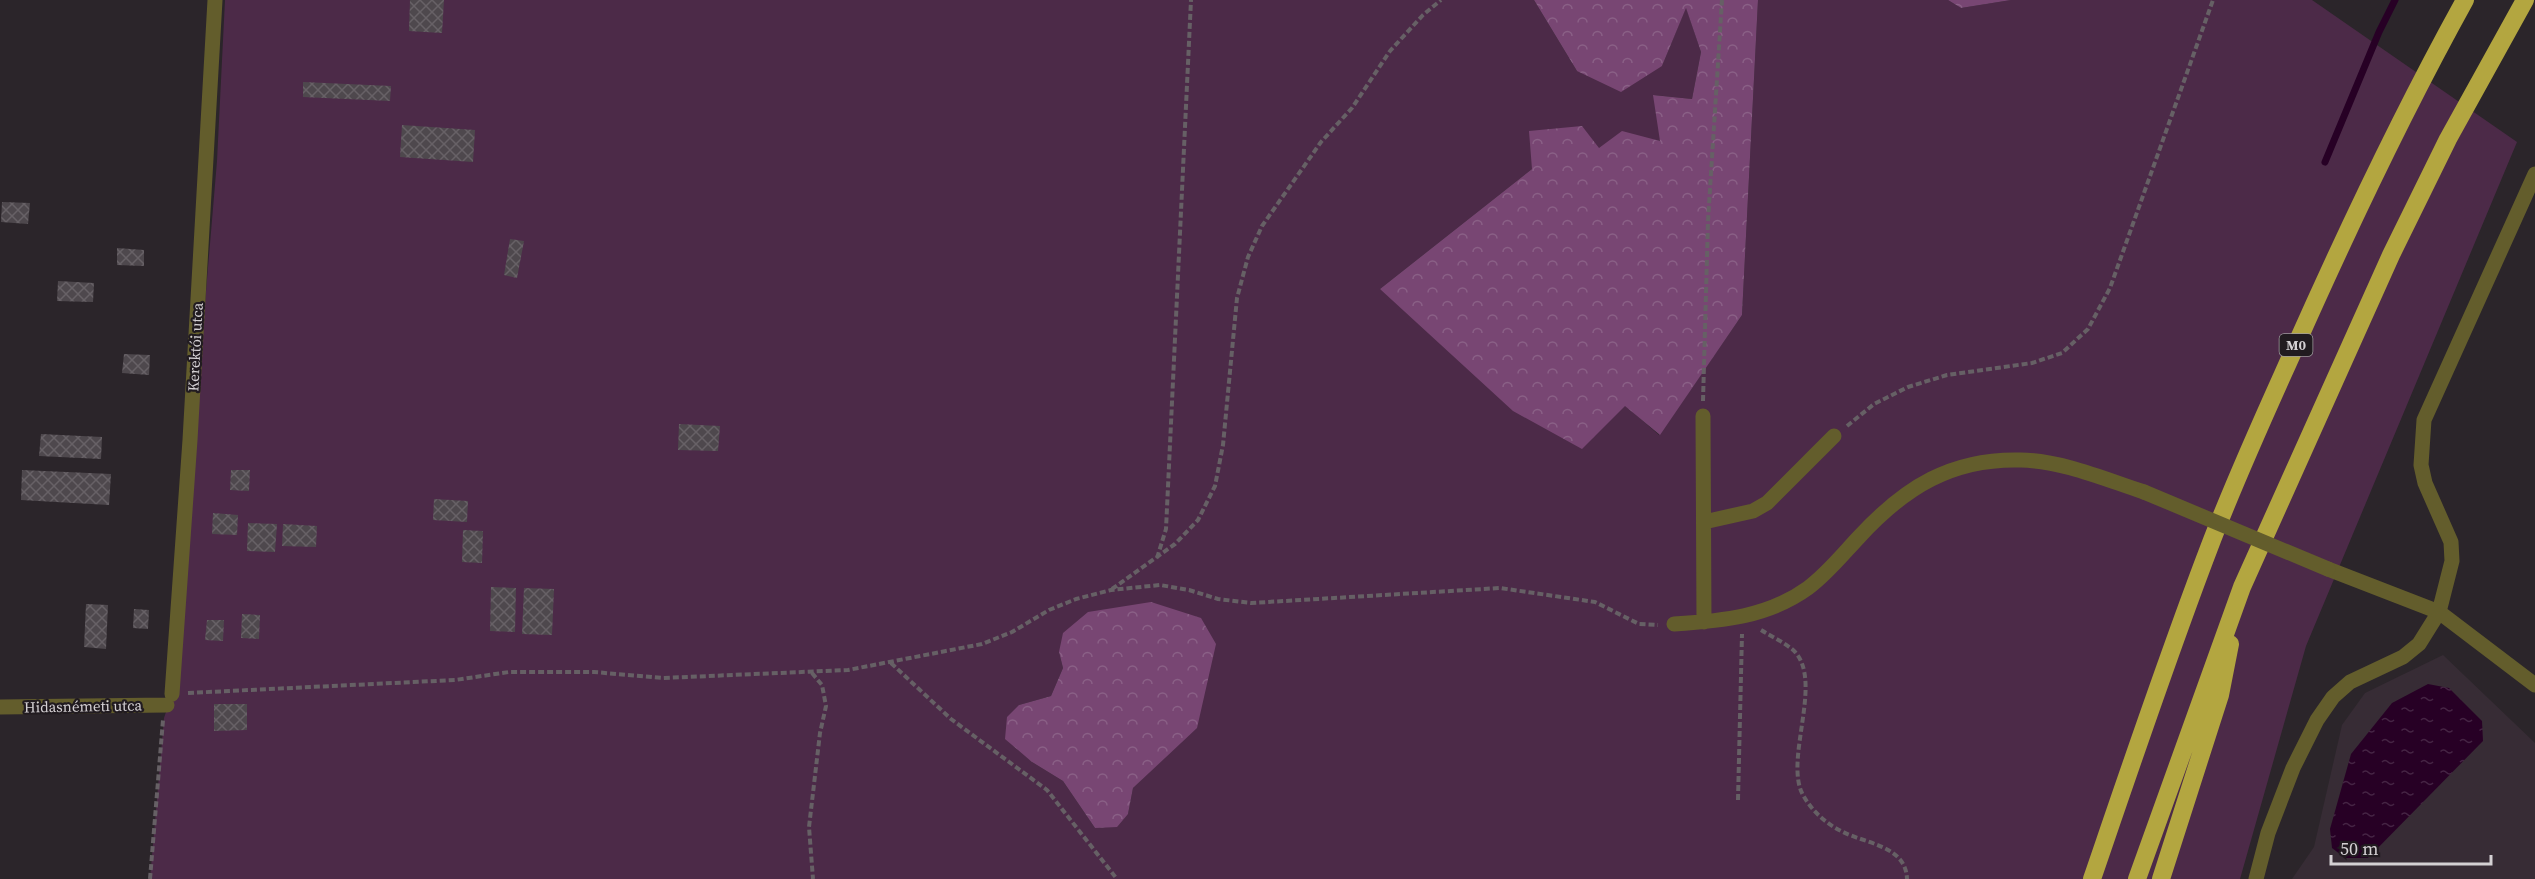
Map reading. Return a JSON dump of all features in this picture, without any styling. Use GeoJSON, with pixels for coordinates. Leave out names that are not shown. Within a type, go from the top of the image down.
{"type":"FeatureCollection","features":[{"type":"Feature","properties":{"kind":"highway","name":"M0"},"geometry":{"type":"LineString","coordinates":[[2092,879],[2153,701],[2210,546],[2252,444],[2344,238],[2403,116],[2465,0]]}},
{"type":"Feature","properties":{"kind":"highway"},"geometry":{"type":"LineString","coordinates":[[2137,879],[2242,587],[2391,255],[2448,139],[2525,0]]}},
{"type":"Feature","properties":{"kind":"highway"},"geometry":{"type":"LineString","coordinates":[[2161,879],[2220,694],[2242,587]]}},
{"type":"Feature","properties":{"kind":"street","name":"Kerektói utca"},"geometry":{"type":"LineString","coordinates":[[169,699],[190,429],[215,0]]}},
{"type":"Feature","properties":{"kind":"street"},"geometry":{"type":"LineString","coordinates":[[2256,879],[2268,833],[2293,768],[2317,720],[2333,697],[2350,682],[2403,657],[2419,644],[2439,612],[2452,561],[2451,542],[2425,483],[2421,465],[2424,420],[2535,174]]}},
{"type":"Feature","properties":{"kind":"street"},"geometry":{"type":"LineString","coordinates":[[1703,416],[1704,622]]}},
{"type":"Feature","properties":{"kind":"street"},"geometry":{"type":"LineString","coordinates":[[1704,522],[1753,512],[1767,503],[1834,436]]}},
{"type":"Feature","properties":{"kind":"street"},"geometry":{"type":"LineString","coordinates":[[1674,624],[1743,618],[1769,609],[1809,588],[1896,500],[1944,471],[1967,464],[2019,460],[2039,461],[2067,467],[2144,492],[2328,569],[2439,612],[2535,685]]}},
{"type":"Feature","properties":{"kind":"street","name":"Hidasnémeti utca"},"geometry":{"type":"LineString","coordinates":[[0,706],[169,699]]}},
{"type":"Feature","properties":{"kind":"path"},"geometry":{"type":"LineString","coordinates":[[1157,559],[1166,529],[1191,0]]}},
{"type":"Feature","properties":{"kind":"path"},"geometry":{"type":"LineString","coordinates":[[1111,590],[1175,544],[1198,520],[1215,486],[1223,445],[1237,298],[1248,257],[1262,226],[1321,142],[1352,108],[1390,51],[1423,15],[1441,0]]}},
{"type":"Feature","properties":{"kind":"path"},"geometry":{"type":"LineString","coordinates":[[1703,416],[1708,220],[1722,0]]}},
{"type":"Feature","properties":{"kind":"path"},"geometry":{"type":"LineString","coordinates":[[1834,436],[1874,404],[1908,387],[1947,375],[2042,360],[2062,353],[2088,329],[2110,288],[2213,0]]}},
{"type":"Feature","properties":{"kind":"path"},"geometry":{"type":"LineString","coordinates":[[150,879],[164,718],[169,699],[455,680],[509,672],[594,672],[663,678],[812,672],[891,663],[982,644],[1012,632],[1049,610],[1076,599],[1111,590],[1160,585],[1189,590],[1218,599],[1251,603],[1500,588],[1596,602],[1639,624],[1674,624]]}},
{"type":"Feature","properties":{"kind":"path"},"geometry":{"type":"LineString","coordinates":[[1738,800],[1743,618]]}},
{"type":"Feature","properties":{"kind":"path"},"geometry":{"type":"LineString","coordinates":[[1743,618],[1793,650],[1802,664],[1806,686],[1798,767],[1802,794],[1818,816],[1842,832],[1896,853],[1907,868],[1907,879]]}},
{"type":"Feature","properties":{"kind":"path"},"geometry":{"type":"LineString","coordinates":[[891,663],[951,719],[1047,790],[1118,879]]}},
{"type":"Feature","properties":{"kind":"path"},"geometry":{"type":"LineString","coordinates":[[812,672],[822,684],[826,706],[820,733],[809,827],[813,879]]}},
{"type":"Feature","properties":{"kind":"shaded area"},"geometry":{"type":"Polygon","coordinates":[[[225,0],[1534,0],[1577,71],[1662,66],[1686,7],[1701,52],[1692,99],[1654,95],[1661,141],[1599,148],[1532,169],[1380,289],[1626,406],[1659,435],[1742,315],[1758,0],[1948,0],[1961,8],[2011,0],[2312,0],[2517,142],[2306,646],[2240,879],[150,879],[164,718],[172,694],[217,161],[225,0]],[[1059,652],[1063,668],[1051,696],[1019,705],[1032,762],[1063,781],[1095,828],[1128,814],[1133,788],[1162,760],[1059,652]]]}},
{"type":"Feature","properties":{"kind":"shaded area"},"geometry":{"type":"Polygon","coordinates":[[[2443,655],[2535,743],[2535,879],[2292,879],[2314,847],[2342,725],[2365,693],[2443,655]]]}},
{"type":"Feature","properties":{"kind":"green space"},"geometry":{"type":"Polygon","coordinates":[[[1534,0],[1758,0],[1742,315],[1660,435],[1625,406],[1582,449],[1513,411],[1380,289],[1532,169],[1529,131],[1582,126],[1599,148],[1622,131],[1660,141],[1653,95],[1692,99],[1701,52],[1686,8],[1662,66],[1621,92],[1577,71],[1534,0]]]}},
{"type":"Feature","properties":{"kind":"green space"},"geometry":{"type":"Polygon","coordinates":[[[1948,0],[2011,0],[1961,8],[1948,0]]]}},
{"type":"Feature","properties":{"kind":"green space"},"geometry":{"type":"Polygon","coordinates":[[[1151,602],[1201,618],[1216,644],[1197,728],[1133,788],[1128,814],[1117,827],[1095,828],[1063,781],[1032,762],[1005,739],[1007,717],[1019,705],[1051,696],[1063,668],[1059,652],[1063,633],[1088,612],[1151,602]]]}},
{"type":"Feature","properties":{"kind":"water"},"geometry":{"type":"Polygon","coordinates":[[[2428,684],[2449,688],[2482,721],[2483,741],[2368,858],[2345,858],[2332,848],[2330,829],[2351,754],[2392,703],[2428,684]]]}},
{"type":"Feature","properties":{"kind":"building"},"geometry":{"type":"Polygon","coordinates":[[[410,0],[444,0],[442,33],[409,31],[410,0]]]}},
{"type":"Feature","properties":{"kind":"building"},"geometry":{"type":"Polygon","coordinates":[[[303,82],[391,86],[390,101],[303,97],[303,82]]]}},
{"type":"Feature","properties":{"kind":"building"},"geometry":{"type":"Polygon","coordinates":[[[402,125],[475,130],[473,162],[400,157],[402,125]]]}},
{"type":"Feature","properties":{"kind":"building"},"geometry":{"type":"Polygon","coordinates":[[[2,202],[30,203],[28,224],[1,222],[2,202]]]}},
{"type":"Feature","properties":{"kind":"building"},"geometry":{"type":"Polygon","coordinates":[[[510,239],[524,241],[517,278],[504,275],[510,239]]]}},
{"type":"Feature","properties":{"kind":"building"},"geometry":{"type":"Polygon","coordinates":[[[117,248],[144,250],[144,266],[117,265],[117,248]]]}},
{"type":"Feature","properties":{"kind":"building"},"geometry":{"type":"Polygon","coordinates":[[[58,281],[94,283],[93,302],[57,301],[58,281]]]}},
{"type":"Feature","properties":{"kind":"building"},"geometry":{"type":"Polygon","coordinates":[[[124,354],[150,355],[149,375],[122,373],[124,354]]]}},
{"type":"Feature","properties":{"kind":"building"},"geometry":{"type":"Polygon","coordinates":[[[679,424],[720,426],[718,451],[678,450],[679,424]]]}},
{"type":"Feature","properties":{"kind":"building"},"geometry":{"type":"Polygon","coordinates":[[[41,434],[102,437],[101,459],[39,456],[41,434]]]}},
{"type":"Feature","properties":{"kind":"building"},"geometry":{"type":"Polygon","coordinates":[[[22,470],[111,474],[109,505],[21,500],[22,470]]]}},
{"type":"Feature","properties":{"kind":"building"},"geometry":{"type":"Polygon","coordinates":[[[231,470],[250,470],[249,491],[230,490],[231,470]]]}},
{"type":"Feature","properties":{"kind":"building"},"geometry":{"type":"Polygon","coordinates":[[[434,499],[468,501],[467,522],[433,520],[434,499]]]}},
{"type":"Feature","properties":{"kind":"building"},"geometry":{"type":"Polygon","coordinates":[[[213,513],[238,515],[237,535],[212,534],[213,513]]]}},
{"type":"Feature","properties":{"kind":"building"},"geometry":{"type":"Polygon","coordinates":[[[248,523],[277,524],[275,552],[247,551],[248,523]]]}},
{"type":"Feature","properties":{"kind":"building"},"geometry":{"type":"Polygon","coordinates":[[[283,524],[317,526],[316,547],[282,546],[283,524]]]}},
{"type":"Feature","properties":{"kind":"building"},"geometry":{"type":"Polygon","coordinates":[[[463,530],[483,531],[482,563],[462,562],[463,530]]]}},
{"type":"Feature","properties":{"kind":"building"},"geometry":{"type":"Polygon","coordinates":[[[491,587],[516,588],[515,632],[490,631],[491,587]]]}},
{"type":"Feature","properties":{"kind":"building"},"geometry":{"type":"Polygon","coordinates":[[[524,588],[554,589],[552,635],[522,634],[524,588]]]}},
{"type":"Feature","properties":{"kind":"building"},"geometry":{"type":"Polygon","coordinates":[[[86,604],[108,605],[106,649],[84,647],[86,604]]]}},
{"type":"Feature","properties":{"kind":"building"},"geometry":{"type":"Polygon","coordinates":[[[134,609],[149,610],[148,629],[133,628],[134,609]]]}},
{"type":"Feature","properties":{"kind":"building"},"geometry":{"type":"Polygon","coordinates":[[[242,614],[260,615],[259,639],[241,638],[242,614]]]}},
{"type":"Feature","properties":{"kind":"building"},"geometry":{"type":"Polygon","coordinates":[[[207,620],[224,620],[223,641],[205,640],[207,620]]]}},
{"type":"Feature","properties":{"kind":"building"},"geometry":{"type":"Polygon","coordinates":[[[214,704],[247,704],[247,730],[214,731],[214,704]]]}},
{"type":"Feature","properties":{"kind":"waterway"},"geometry":{"type":"LineString","coordinates":[[2325,162],[2379,32],[2395,0]]}}]}
